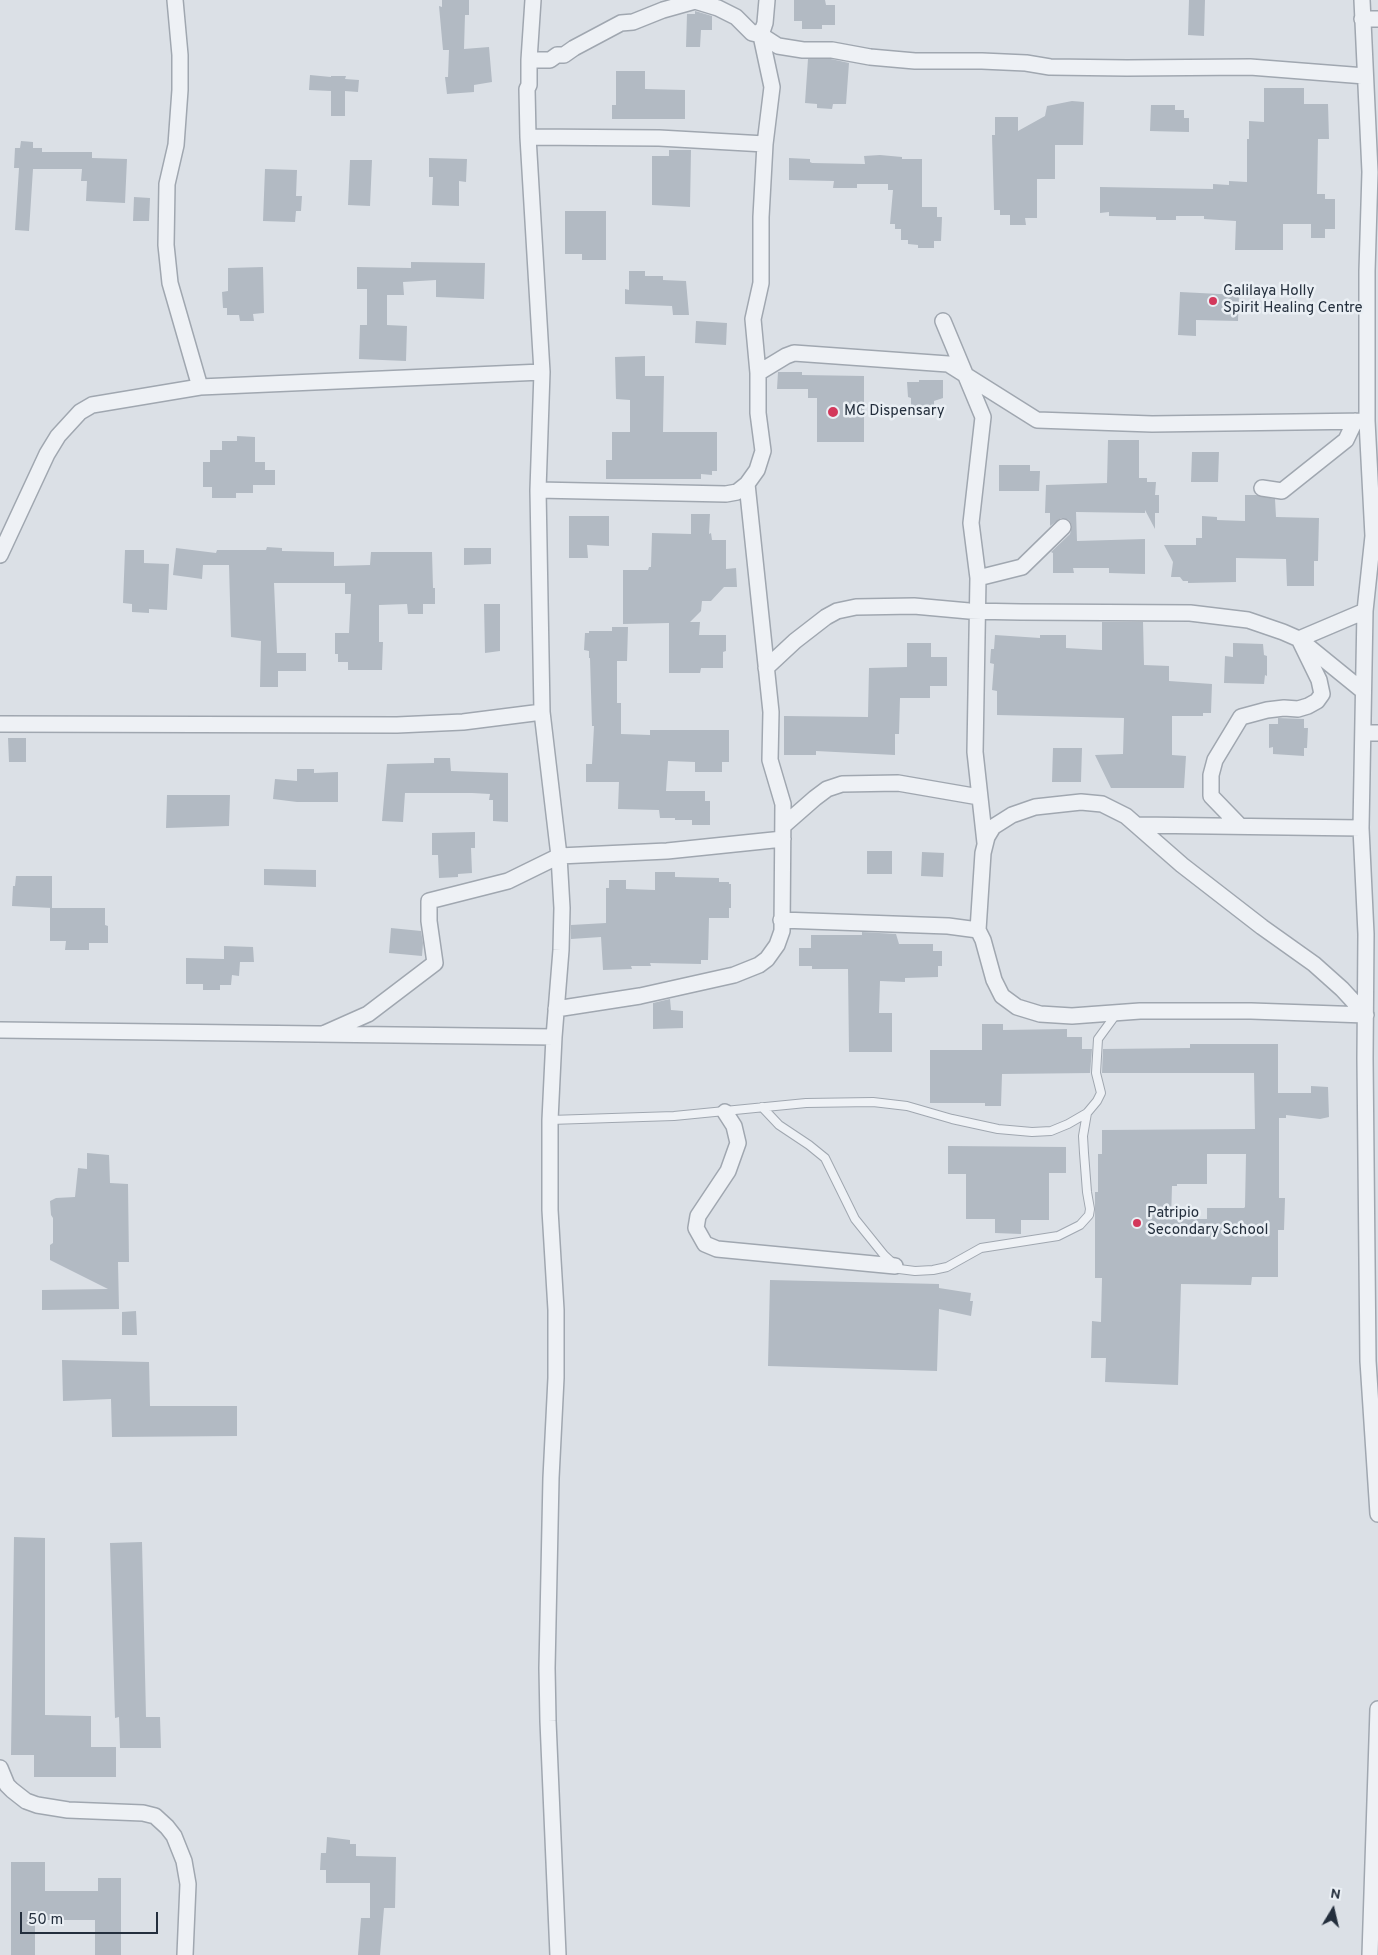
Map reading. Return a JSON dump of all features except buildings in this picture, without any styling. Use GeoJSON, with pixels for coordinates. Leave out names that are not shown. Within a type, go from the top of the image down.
{"type":"FeatureCollection","features":[{"type":"Feature","properties":{"kind":"street"},"geometry":{"type":"LineString","coordinates":[[175,0],[180,55],[180,90],[176,145],[167,184],[166,245],[170,282],[200,387]]}},
{"type":"Feature","properties":{"kind":"street"},"geometry":{"type":"LineString","coordinates":[[534,0],[529,84],[527,89],[528,137],[542,372],[538,490],[542,712],[559,856],[562,908],[562,950],[554,1036],[550,1120],[550,1244],[556,1310],[556,1378],[551,1478],[547,1712],[558,1955]]}},
{"type":"Feature","properties":{"kind":"street"},"geometry":{"type":"LineString","coordinates":[[538,490],[726,494],[737,492],[747,484],[757,470],[763,451],[758,413],[758,373],[753,319],[762,283],[761,217],[765,144],[772,88],[760,34],[757,0]]}},
{"type":"Feature","properties":{"kind":"street"},"geometry":{"type":"LineString","coordinates":[[760,34],[765,23],[767,0]]}},
{"type":"Feature","properties":{"kind":"street"},"geometry":{"type":"LineString","coordinates":[[1362,0],[1365,76],[1374,172],[1367,271],[1361,421],[1375,536],[1365,611],[1363,691],[1370,733],[1361,828],[1372,934],[1366,1015],[1372,1058],[1373,1361],[1378,1514]]}},
{"type":"Feature","properties":{"kind":"street"},"geometry":{"type":"LineString","coordinates":[[529,60],[550,60],[557,55],[564,55],[621,23],[634,22],[663,10],[695,1],[718,8],[736,17],[752,33],[760,34],[778,46],[803,50],[832,50],[870,57],[915,61],[982,61],[1050,67],[1250,67],[1365,76]]}},
{"type":"Feature","properties":{"kind":"street"},"geometry":{"type":"LineString","coordinates":[[1362,19],[1378,19]]}},
{"type":"Feature","properties":{"kind":"street"},"geometry":{"type":"LineString","coordinates":[[528,137],[659,138],[765,144]]}},
{"type":"Feature","properties":{"kind":"street"},"geometry":{"type":"LineString","coordinates":[[943,321],[983,417],[972,523],[978,578],[974,732],[985,843],[978,930],[997,987],[1002,996],[1017,1008],[1027,1012],[1054,1016],[1251,1011],[1366,1015]]}},
{"type":"Feature","properties":{"kind":"street"},"geometry":{"type":"LineString","coordinates":[[758,373],[786,356],[803,353],[948,364],[1037,420],[1152,424],[1361,421]]}},
{"type":"Feature","properties":{"kind":"street"},"geometry":{"type":"LineString","coordinates":[[0,555],[47,454],[61,432],[80,412],[100,402],[200,387],[542,372]]}},
{"type":"Feature","properties":{"kind":"street"},"geometry":{"type":"LineString","coordinates":[[1262,488],[1282,491],[1346,440],[1361,421]]}},
{"type":"Feature","properties":{"kind":"street"},"geometry":{"type":"LineString","coordinates":[[556,1009],[640,996],[724,978],[759,965],[773,953],[780,938],[783,804],[770,760],[771,712],[747,484]]}},
{"type":"Feature","properties":{"kind":"street"},"geometry":{"type":"LineString","coordinates":[[978,578],[1022,567],[1064,526]]}},
{"type":"Feature","properties":{"kind":"street"},"geometry":{"type":"LineString","coordinates":[[766,668],[817,624],[837,611],[846,608],[914,606],[976,611],[1190,613],[1248,620],[1299,639],[1363,691]]}},
{"type":"Feature","properties":{"kind":"street"},"geometry":{"type":"LineString","coordinates":[[1299,639],[1365,611]]}},
{"type":"Feature","properties":{"kind":"street"},"geometry":{"type":"LineString","coordinates":[[1240,826],[1211,796],[1210,784],[1213,765],[1241,717],[1268,710],[1298,709],[1308,706],[1322,694],[1320,680],[1299,639]]}},
{"type":"Feature","properties":{"kind":"street"},"geometry":{"type":"LineString","coordinates":[[0,724],[397,725],[463,722],[542,712]]}},
{"type":"Feature","properties":{"kind":"street"},"geometry":{"type":"LineString","coordinates":[[323,1034],[368,1014],[435,963],[429,921],[429,901],[508,881],[559,856],[667,852],[783,832],[815,798],[827,789],[842,784],[898,783],[979,797]]}},
{"type":"Feature","properties":{"kind":"street"},"geometry":{"type":"LineString","coordinates":[[985,843],[991,829],[1004,819],[1046,805],[1081,802],[1102,804],[1122,812],[1182,866],[1318,968],[1366,1015]]}},
{"type":"Feature","properties":{"kind":"street"},"geometry":{"type":"LineString","coordinates":[[1138,825],[1361,828]]}},
{"type":"Feature","properties":{"kind":"street"},"geometry":{"type":"LineString","coordinates":[[781,920],[948,926],[978,930]]}},
{"type":"Feature","properties":{"kind":"street"},"geometry":{"type":"LineString","coordinates":[[0,1030],[554,1036]]}},
{"type":"Feature","properties":{"kind":"street"},"geometry":{"type":"LineString","coordinates":[[725,1112],[734,1126],[738,1143],[728,1170],[698,1216],[696,1228],[705,1244],[717,1249],[895,1266]]}},
{"type":"Feature","properties":{"kind":"street"},"geometry":{"type":"LineString","coordinates":[[1370,1955],[1378,1756],[1378,1709]]}},
{"type":"Feature","properties":{"kind":"street"},"geometry":{"type":"LineString","coordinates":[[0,1771],[12,1790],[26,1801],[61,1809],[143,1813],[155,1816],[167,1827],[174,1836],[184,1861],[188,1884],[185,1955]]}},
{"type":"Feature","properties":{"kind":"lane"},"geometry":{"type":"LineString","coordinates":[[550,1120],[674,1116],[806,1103],[873,1102],[907,1106],[998,1129],[1032,1132],[1054,1130],[1087,1113],[1101,1093],[1096,1073],[1098,1039],[1117,1013]]}},
{"type":"Feature","properties":{"kind":"lane"},"geometry":{"type":"LineString","coordinates":[[762,1107],[779,1125],[821,1154],[861,1227],[895,1266],[903,1270],[915,1272],[940,1269],[981,1248],[1058,1236],[1080,1225],[1089,1215],[1090,1208],[1089,1197],[1086,1192],[1083,1136],[1087,1113]]}},
{"type":"Feature","properties":{"kind":"place","name":"Galilaya Holly Spirit Healing Centre"},"geometry":{"type":"Point","coordinates":[1213,301]}},
{"type":"Feature","properties":{"kind":"place","name":"MC Dispensary"},"geometry":{"type":"Point","coordinates":[833,412]}},
{"type":"Feature","properties":{"kind":"place","name":"Patripio Secondary School"},"geometry":{"type":"Point","coordinates":[1137,1223]}}]}
